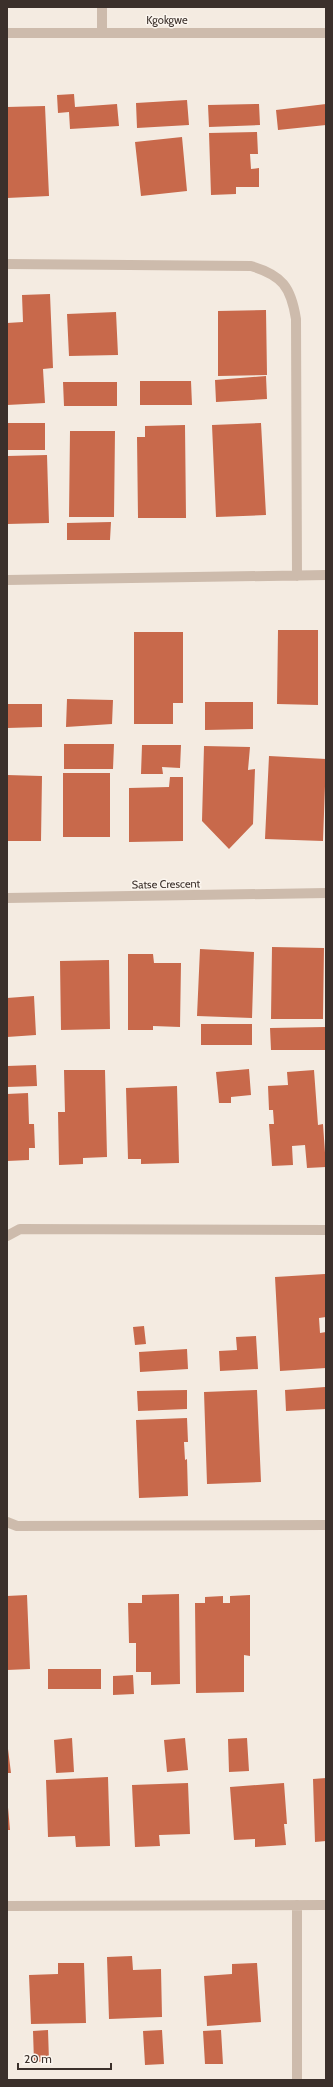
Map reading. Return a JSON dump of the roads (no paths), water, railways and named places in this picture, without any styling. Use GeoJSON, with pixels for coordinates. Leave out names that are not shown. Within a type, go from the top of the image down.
{"type":"FeatureCollection","features":[{"type":"Feature","properties":{"kind":"street"},"geometry":{"type":"LineString","coordinates":[[102,7],[102,32]]}},
{"type":"Feature","properties":{"kind":"street","name":"Kgokgwe"},"geometry":{"type":"LineString","coordinates":[[7,33],[326,33]]}},
{"type":"Feature","properties":{"kind":"street"},"geometry":{"type":"LineString","coordinates":[[7,264],[251,266],[268,271],[281,280],[293,300],[296,319],[297,576]]}},
{"type":"Feature","properties":{"kind":"street"},"geometry":{"type":"LineString","coordinates":[[7,580],[326,575]]}},
{"type":"Feature","properties":{"kind":"street","name":"Satse Crescent"},"geometry":{"type":"LineString","coordinates":[[7,898],[326,894]]}},
{"type":"Feature","properties":{"kind":"street"},"geometry":{"type":"LineString","coordinates":[[7,1236],[20,1229],[326,1230]]}},
{"type":"Feature","properties":{"kind":"street"},"geometry":{"type":"LineString","coordinates":[[7,1522],[17,1526],[326,1526]]}},
{"type":"Feature","properties":{"kind":"street"},"geometry":{"type":"LineString","coordinates":[[297,1905],[297,2080]]}},
{"type":"Feature","properties":{"kind":"street"},"geometry":{"type":"LineString","coordinates":[[7,1906],[326,1905]]}}]}
